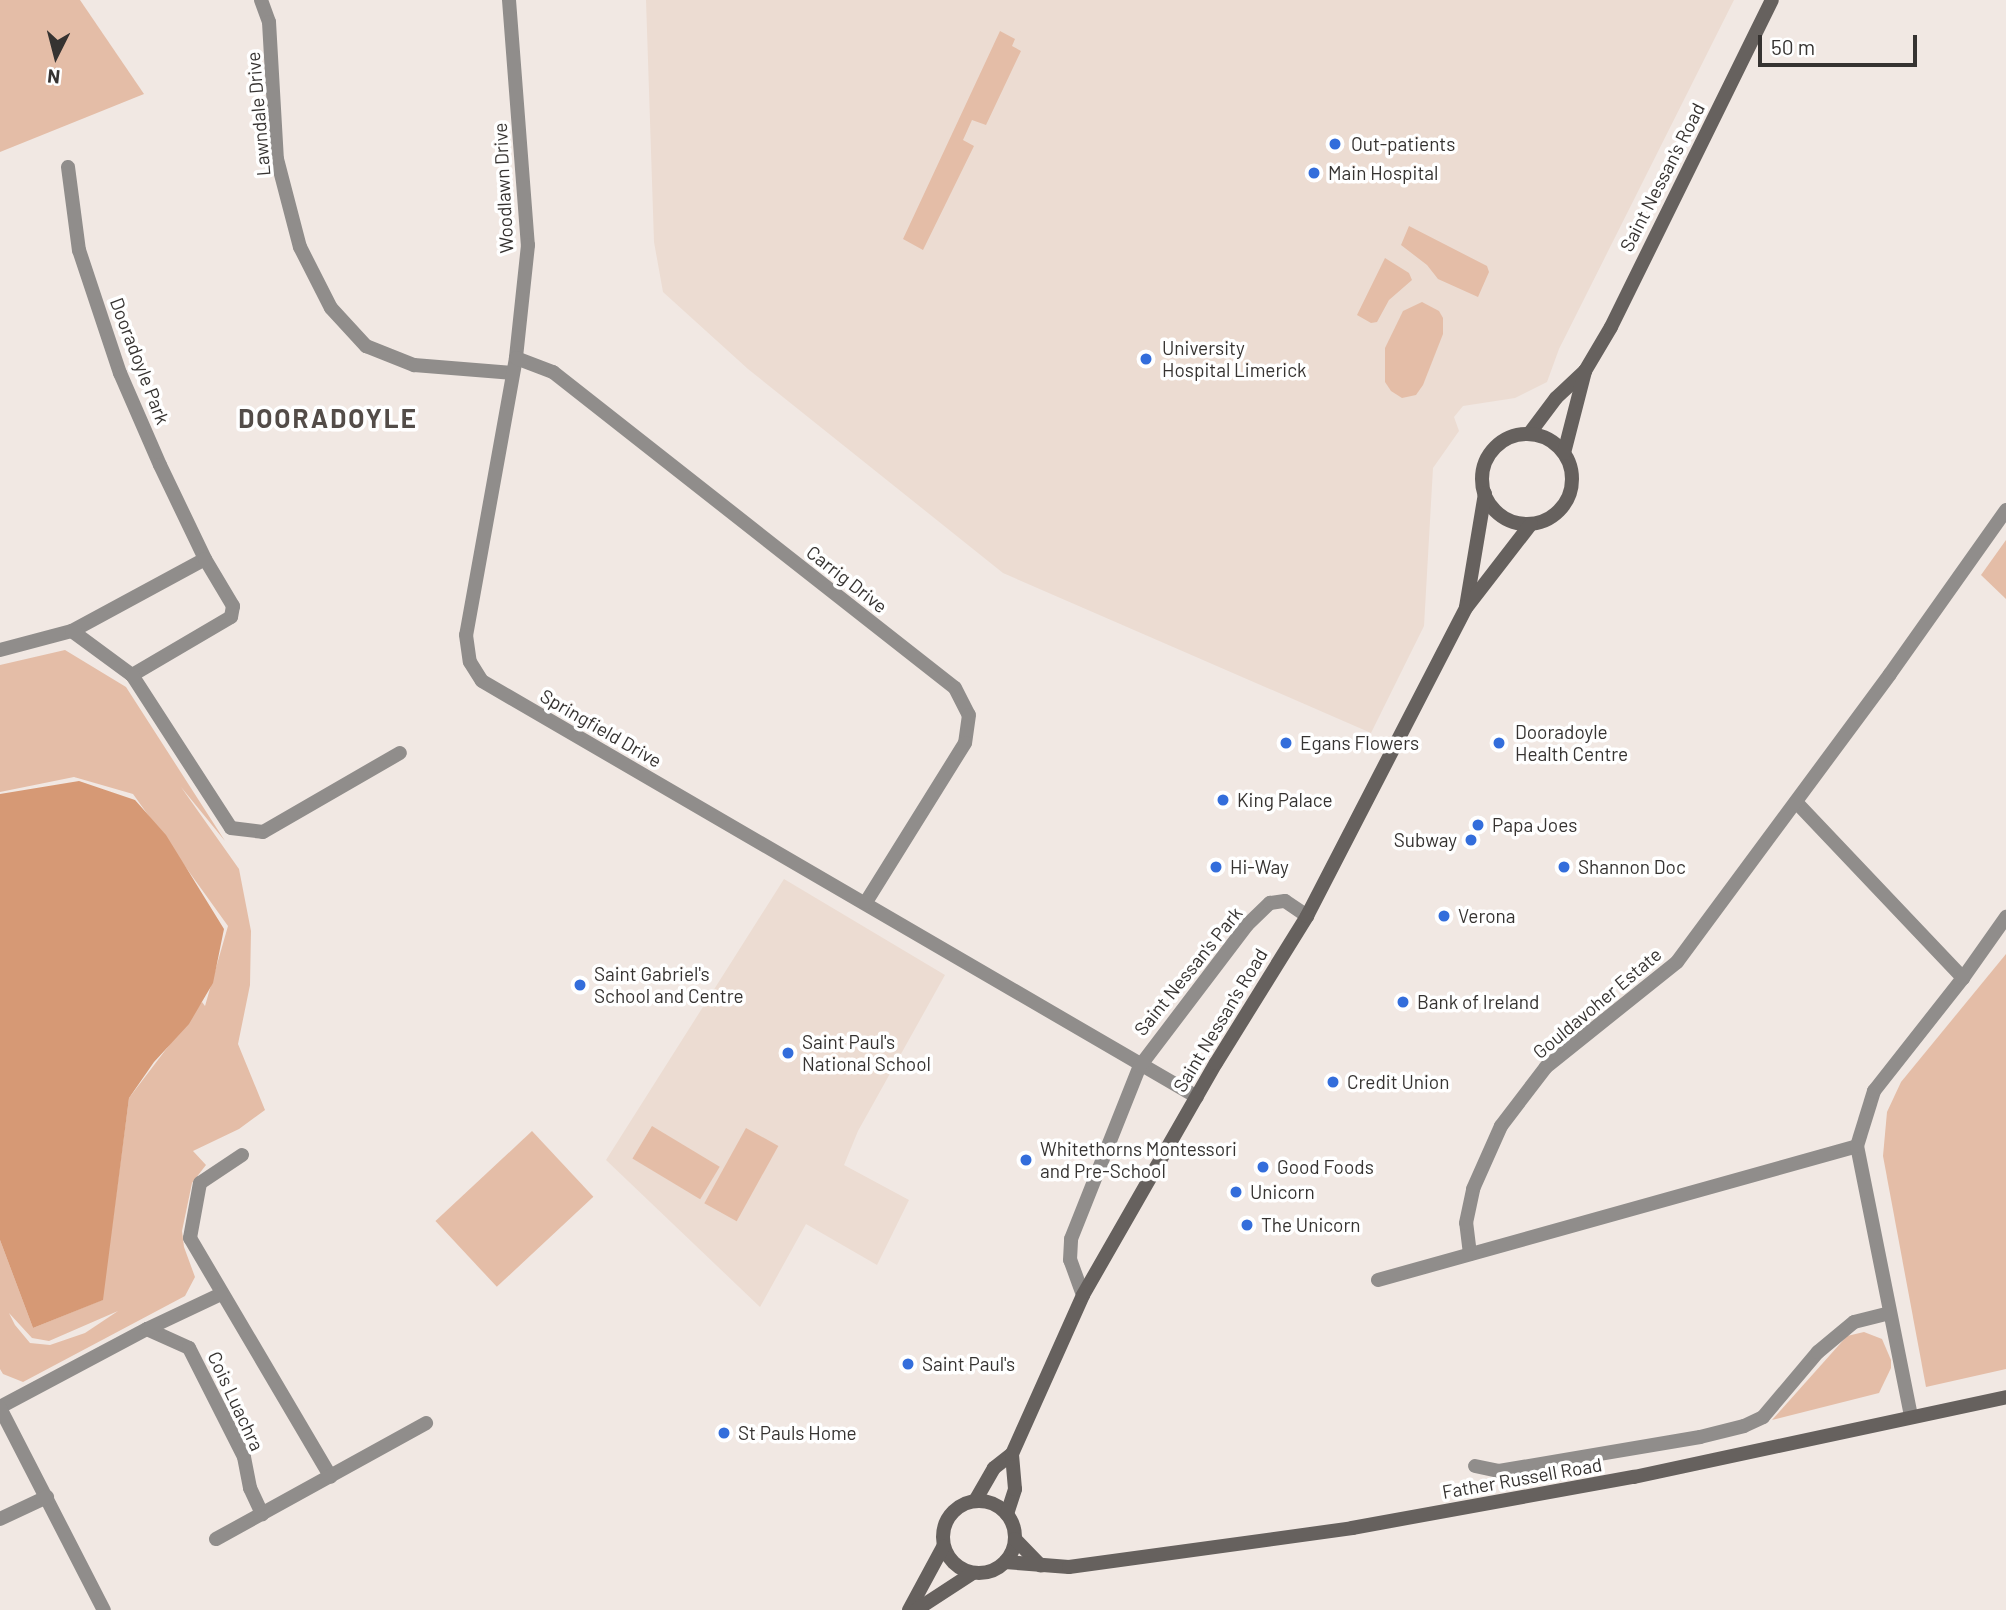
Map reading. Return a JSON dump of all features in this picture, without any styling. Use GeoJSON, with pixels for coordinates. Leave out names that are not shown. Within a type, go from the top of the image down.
{"type":"FeatureCollection","features":[{"type":"Feature","properties":{"kind":"main road","name":"Saint Nessan's Road"},"geometry":{"type":"LineString","coordinates":[[1564,453],[1585,371],[1611,327],[1772,0]]}},
{"type":"Feature","properties":{"kind":"main road","name":"Saint Nessan's Road"},"geometry":{"type":"LineString","coordinates":[[1529,434],[1556,398],[1585,371]]}},
{"type":"Feature","properties":{"kind":"main road"},"geometry":{"type":"LineString","coordinates":[[1529,434],[1549,440],[1564,453],[1571,466],[1572,484],[1568,499],[1558,512],[1545,521],[1531,524],[1505,518],[1494,509],[1485,494],[1482,475],[1490,454],[1501,442],[1514,436],[1529,434]]}},
{"type":"Feature","properties":{"kind":"main road","name":"Saint Nessan's Road"},"geometry":{"type":"LineString","coordinates":[[1466,608],[1485,494]]}},
{"type":"Feature","properties":{"kind":"main road","name":"Saint Nessan's Road"},"geometry":{"type":"LineString","coordinates":[[975,1501],[994,1468],[1012,1454],[1083,1295],[1196,1097],[1307,916],[1466,608],[1531,524]]}},
{"type":"Feature","properties":{"kind":"main road","name":"Father Russell Road"},"geometry":{"type":"LineString","coordinates":[[1005,1562],[1041,1566],[1093,1564],[1352,1528],[1634,1477],[2006,1397]]}},
{"type":"Feature","properties":{"kind":"main road","name":"Saint Nessan's Road"},"geometry":{"type":"LineString","coordinates":[[1007,1514],[1015,1489],[1012,1454]]}},
{"type":"Feature","properties":{"kind":"main road"},"geometry":{"type":"LineString","coordinates":[[909,1610],[943,1547],[944,1525],[962,1504],[975,1501],[992,1503],[1007,1514],[1015,1539],[1041,1566]]}},
{"type":"Feature","properties":{"kind":"main road"},"geometry":{"type":"LineString","coordinates":[[916,1610],[972,1573],[990,1571],[1005,1562],[1015,1539]]}},
{"type":"Feature","properties":{"kind":"main road"},"geometry":{"type":"LineString","coordinates":[[943,1547],[956,1566],[972,1573]]}},
{"type":"Feature","properties":{"kind":"street","name":"Lawndale Drive"},"geometry":{"type":"LineString","coordinates":[[261,0],[269,22],[277,159],[300,247],[331,308],[366,346],[414,365],[514,365]]}},
{"type":"Feature","properties":{"kind":"street","name":"Woodlawn Drive"},"geometry":{"type":"LineString","coordinates":[[509,0],[528,245],[514,365]]}},
{"type":"Feature","properties":{"kind":"street","name":"Dooradoyle Park"},"geometry":{"type":"LineString","coordinates":[[68,167],[79,250],[120,373],[205,559],[233,606],[231,617],[132,675]]}},
{"type":"Feature","properties":{"kind":"street","name":"Springfield Drive"},"geometry":{"type":"LineString","coordinates":[[514,365],[466,635],[470,662],[482,681],[866,902],[974,968]]}},
{"type":"Feature","properties":{"kind":"street","name":"Carrig Drive"},"geometry":{"type":"LineString","coordinates":[[514,365],[553,372],[955,688],[969,715],[965,743],[866,902]]}},
{"type":"Feature","properties":{"kind":"street","name":"Gouldavoher Estate"},"geometry":{"type":"LineString","coordinates":[[1470,1254],[1466,1223],[1473,1189],[1501,1126],[1546,1068],[1677,962],[2006,510]]}},
{"type":"Feature","properties":{"kind":"street"},"geometry":{"type":"LineString","coordinates":[[0,650],[72,632],[205,559]]}},
{"type":"Feature","properties":{"kind":"street"},"geometry":{"type":"LineString","coordinates":[[72,632],[132,675],[231,828],[263,832],[400,753]]}},
{"type":"Feature","properties":{"kind":"street"},"geometry":{"type":"LineString","coordinates":[[1796,802],[1963,978]]}},
{"type":"Feature","properties":{"kind":"street","name":"Saint Nessan's Park"},"geometry":{"type":"LineString","coordinates":[[1083,1295],[1070,1260],[1071,1239],[1140,1066],[1247,925],[1270,903],[1285,901],[1307,916]]}},
{"type":"Feature","properties":{"kind":"street"},"geometry":{"type":"LineString","coordinates":[[1911,1416],[1857,1146],[1874,1091],[1963,978],[2006,917]]}},
{"type":"Feature","properties":{"kind":"street","name":"Saint Nessan's Park"},"geometry":{"type":"LineString","coordinates":[[974,968],[1196,1097]]}},
{"type":"Feature","properties":{"kind":"street"},"geometry":{"type":"LineString","coordinates":[[1378,1280],[1857,1146]]}},
{"type":"Feature","properties":{"kind":"street","name":"Cois Luachra"},"geometry":{"type":"LineString","coordinates":[[242,1155],[201,1183],[190,1238],[331,1477]]}},
{"type":"Feature","properties":{"kind":"street"},"geometry":{"type":"LineString","coordinates":[[104,1610],[0,1407],[146,1329],[221,1294]]}},
{"type":"Feature","properties":{"kind":"street"},"geometry":{"type":"LineString","coordinates":[[1475,1466],[1499,1471],[1700,1437],[1744,1426],[1763,1417],[1818,1352],[1854,1322],[1889,1313]]}},
{"type":"Feature","properties":{"kind":"street","name":"Cois Luachra"},"geometry":{"type":"LineString","coordinates":[[146,1329],[189,1348],[244,1457],[250,1488],[262,1514]]}},
{"type":"Feature","properties":{"kind":"street"},"geometry":{"type":"LineString","coordinates":[[216,1539],[426,1423]]}},
{"type":"Feature","properties":{"kind":"street"},"geometry":{"type":"LineString","coordinates":[[0,1519],[47,1497]]}},
{"type":"Feature","properties":{"kind":"shaded area"},"geometry":{"type":"Polygon","coordinates":[[[0,0],[80,0],[144,94],[0,152],[0,0]]]}},
{"type":"Feature","properties":{"kind":"shaded area","name":"University Hospital Limerick"},"geometry":{"type":"Polygon","coordinates":[[[646,0],[1734,0],[1559,349],[1547,382],[1515,398],[1463,406],[1454,417],[1459,431],[1433,468],[1424,626],[1371,733],[1003,573],[748,369],[663,292],[654,242],[646,0]]]}},
{"type":"Feature","properties":{"kind":"shaded area"},"geometry":{"type":"Polygon","coordinates":[[[1000,31],[1015,39],[1012,46],[1021,51],[986,125],[972,120],[963,140],[974,146],[923,250],[903,239],[1000,31]]]}},
{"type":"Feature","properties":{"kind":"shaded area"},"geometry":{"type":"Polygon","coordinates":[[[1409,226],[1487,266],[1489,272],[1478,297],[1438,279],[1427,265],[1401,245],[1409,226]]]}},
{"type":"Feature","properties":{"kind":"shaded area"},"geometry":{"type":"Polygon","coordinates":[[[1385,258],[1409,273],[1412,280],[1389,300],[1377,322],[1371,323],[1357,315],[1385,258]]]}},
{"type":"Feature","properties":{"kind":"shaded area"},"geometry":{"type":"Polygon","coordinates":[[[1422,302],[1439,311],[1443,318],[1443,334],[1423,385],[1416,395],[1402,398],[1391,391],[1385,382],[1385,348],[1403,311],[1422,302]]]}},
{"type":"Feature","properties":{"kind":"shaded area"},"geometry":{"type":"Polygon","coordinates":[[[2006,540],[2006,599],[1981,575],[2006,540]]]}},
{"type":"Feature","properties":{"kind":"shaded area"},"geometry":{"type":"Polygon","coordinates":[[[65,650],[126,687],[225,841],[181,787],[239,869],[251,931],[250,985],[238,1044],[265,1110],[239,1129],[193,1151],[206,1165],[192,1183],[182,1231],[184,1247],[195,1277],[185,1296],[23,1382],[3,1374],[0,1369],[0,1240],[33,1328],[102,1300],[129,1098],[202,1002],[205,1006],[228,926],[133,794],[74,777],[0,792],[0,665],[65,650]],[[118,1311],[49,1341],[32,1338],[9,1313],[30,1343],[50,1345],[85,1333],[118,1311]]]}},
{"type":"Feature","properties":{"kind":"shaded area"},"geometry":{"type":"Polygon","coordinates":[[[79,781],[135,800],[166,835],[224,929],[213,983],[189,1024],[154,1062],[129,1098],[103,1300],[33,1328],[0,1240],[0,794],[79,781]]]}},
{"type":"Feature","properties":{"kind":"shaded area","name":"Saint Paul's National School"},"geometry":{"type":"Polygon","coordinates":[[[784,879],[945,975],[858,1131],[844,1165],[909,1200],[877,1265],[806,1224],[760,1307],[606,1160],[784,879]]]}},
{"type":"Feature","properties":{"kind":"shaded area"},"geometry":{"type":"Polygon","coordinates":[[[2006,954],[2006,1369],[1926,1387],[1883,1156],[1887,1112],[1901,1082],[2006,954]]]}},
{"type":"Feature","properties":{"kind":"shaded area"},"geometry":{"type":"Polygon","coordinates":[[[652,1126],[720,1167],[700,1199],[632,1159],[652,1126]]]}},
{"type":"Feature","properties":{"kind":"shaded area"},"geometry":{"type":"Polygon","coordinates":[[[746,1128],[778,1146],[737,1221],[704,1203],[746,1128]]]}},
{"type":"Feature","properties":{"kind":"shaded area"},"geometry":{"type":"Polygon","coordinates":[[[532,1131],[593,1197],[497,1287],[435,1221],[532,1131]]]}},
{"type":"Feature","properties":{"kind":"shaded area"},"geometry":{"type":"Polygon","coordinates":[[[1864,1332],[1882,1339],[1891,1360],[1891,1368],[1879,1393],[1772,1420],[1847,1336],[1864,1332]]]}},
{"type":"Feature","properties":{"kind":"place","name":"Out-patients"},"geometry":{"type":"Point","coordinates":[1335,144]}},
{"type":"Feature","properties":{"kind":"place","name":"Main Hospital"},"geometry":{"type":"Point","coordinates":[1314,173]}},
{"type":"Feature","properties":{"kind":"place","name":"University Hospital Limerick"},"geometry":{"type":"Point","coordinates":[1146,359]}},
{"type":"Feature","properties":{"kind":"place","name":"Egans Flowers"},"geometry":{"type":"Point","coordinates":[1286,743]}},
{"type":"Feature","properties":{"kind":"place","name":"Dooradoyle Health Centre"},"geometry":{"type":"Point","coordinates":[1499,743]}},
{"type":"Feature","properties":{"kind":"place","name":"King Palace"},"geometry":{"type":"Point","coordinates":[1223,800]}},
{"type":"Feature","properties":{"kind":"place","name":"Papa Joes"},"geometry":{"type":"Point","coordinates":[1478,825]}},
{"type":"Feature","properties":{"kind":"place","name":"Subway"},"geometry":{"type":"Point","coordinates":[1471,840]}},
{"type":"Feature","properties":{"kind":"place","name":"Hi-Way"},"geometry":{"type":"Point","coordinates":[1216,867]}},
{"type":"Feature","properties":{"kind":"place","name":"Shannon Doc"},"geometry":{"type":"Point","coordinates":[1564,867]}},
{"type":"Feature","properties":{"kind":"place","name":"Verona"},"geometry":{"type":"Point","coordinates":[1444,916]}},
{"type":"Feature","properties":{"kind":"place","name":"Saint Gabriel's School and Centre"},"geometry":{"type":"Point","coordinates":[580,985]}},
{"type":"Feature","properties":{"kind":"place","name":"Bank of Ireland"},"geometry":{"type":"Point","coordinates":[1403,1002]}},
{"type":"Feature","properties":{"kind":"place","name":"Saint Paul's National School"},"geometry":{"type":"Point","coordinates":[788,1053]}},
{"type":"Feature","properties":{"kind":"place","name":"Credit Union"},"geometry":{"type":"Point","coordinates":[1333,1082]}},
{"type":"Feature","properties":{"kind":"place","name":"Whitethorns Montessori and Pre-School"},"geometry":{"type":"Point","coordinates":[1026,1160]}},
{"type":"Feature","properties":{"kind":"place","name":"Good Foods"},"geometry":{"type":"Point","coordinates":[1263,1167]}},
{"type":"Feature","properties":{"kind":"place","name":"Unicorn"},"geometry":{"type":"Point","coordinates":[1236,1192]}},
{"type":"Feature","properties":{"kind":"place","name":"The Unicorn"},"geometry":{"type":"Point","coordinates":[1247,1225]}},
{"type":"Feature","properties":{"kind":"place","name":"Saint Paul's"},"geometry":{"type":"Point","coordinates":[908,1364]}},
{"type":"Feature","properties":{"kind":"place","name":"St Pauls Home"},"geometry":{"type":"Point","coordinates":[724,1433]}},
{"type":"Feature","properties":{"kind":"district","name":"DOORADOYLE"},"geometry":{"type":"Point","coordinates":[328,418]}}]}
